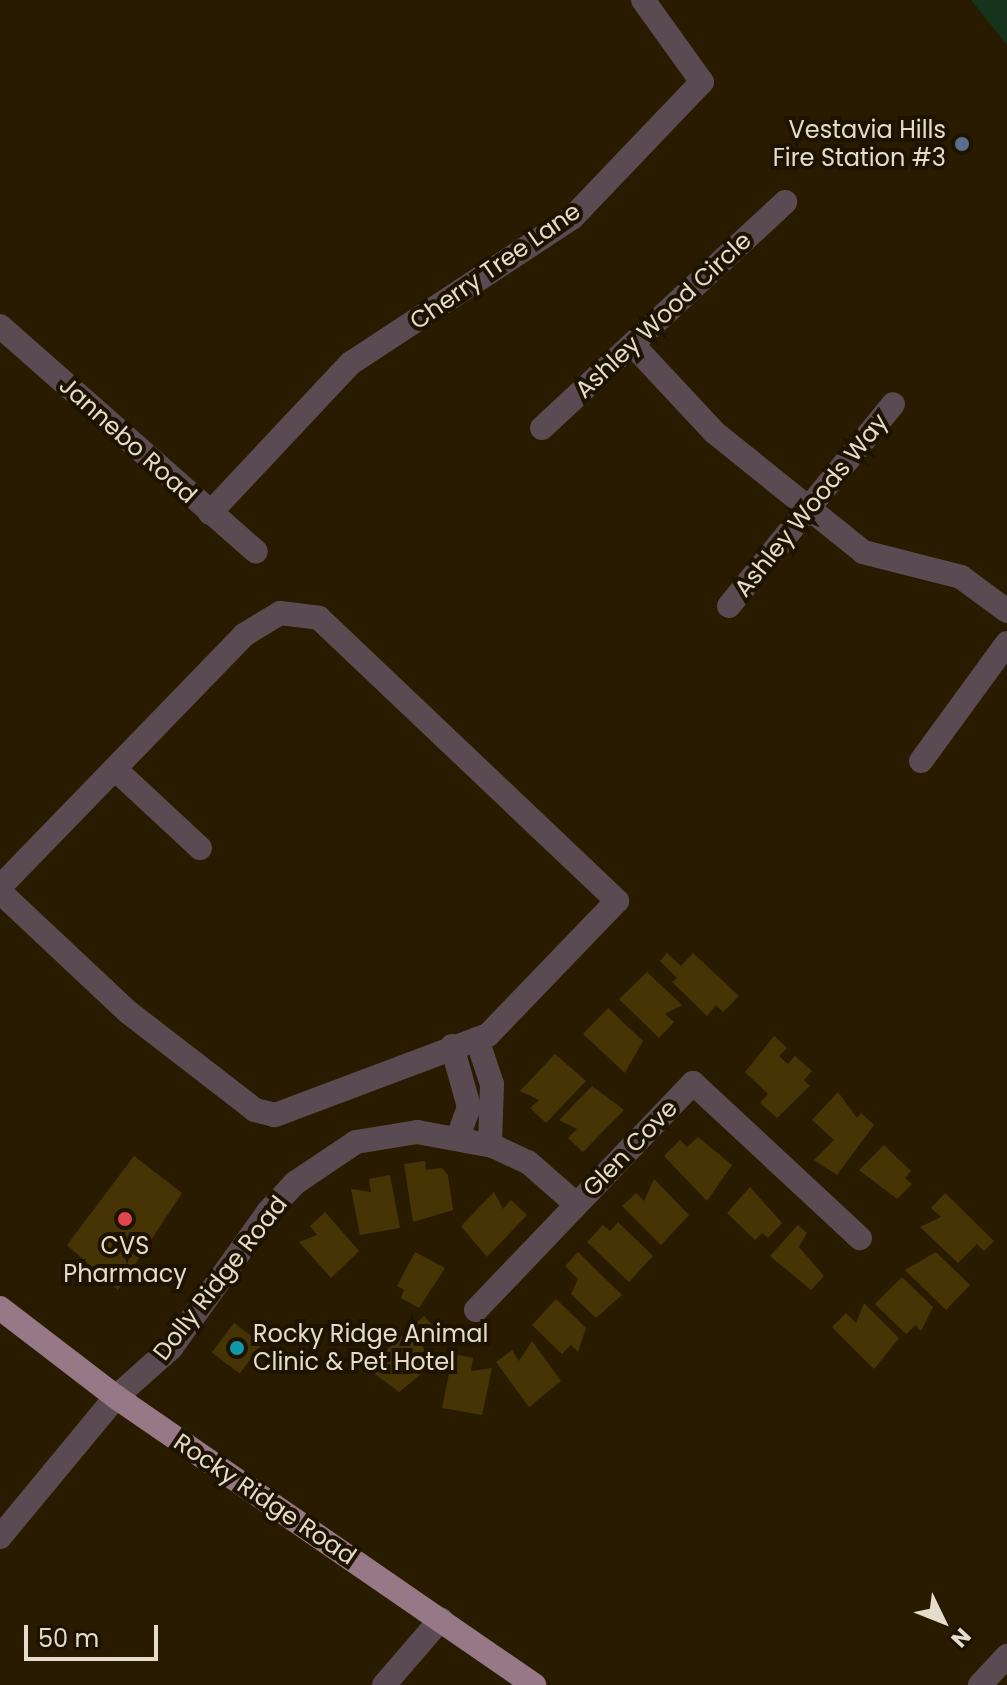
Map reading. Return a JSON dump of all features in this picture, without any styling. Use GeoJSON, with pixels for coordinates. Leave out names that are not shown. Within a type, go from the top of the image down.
{"type":"FeatureCollection","features":[{"type":"Feature","properties":{"kind":"main road","name":"Rocky Ridge Road"},"geometry":{"type":"LineString","coordinates":[[0,1308],[116,1397],[534,1685]]}},
{"type":"Feature","properties":{"kind":"street","name":"Cherry Tree Lane"},"geometry":{"type":"LineString","coordinates":[[210,513],[351,363],[572,218],[702,82],[643,0]]}},
{"type":"Feature","properties":{"kind":"street","name":"Ashley Wood Circle"},"geometry":{"type":"LineString","coordinates":[[542,428],[785,202]]}},
{"type":"Feature","properties":{"kind":"street","name":"Jannebo Road"},"geometry":{"type":"LineString","coordinates":[[0,326],[256,552]]}},
{"type":"Feature","properties":{"kind":"street"},"geometry":{"type":"LineString","coordinates":[[633,345],[714,432],[863,552],[961,577],[1007,611]]}},
{"type":"Feature","properties":{"kind":"street","name":"Ashley Woods Way"},"geometry":{"type":"LineString","coordinates":[[729,606],[893,404]]}},
{"type":"Feature","properties":{"kind":"street"},"geometry":{"type":"LineString","coordinates":[[280,613],[319,618],[617,901],[508,1020],[477,1039],[452,1046],[299,1110],[255,1110],[128,1012],[0,890],[244,635],[280,613]]}},
{"type":"Feature","properties":{"kind":"street"},"geometry":{"type":"LineString","coordinates":[[921,761],[1007,643]]}},
{"type":"Feature","properties":{"kind":"street"},"geometry":{"type":"LineString","coordinates":[[115,769],[200,848]]}},
{"type":"Feature","properties":{"kind":"street"},"geometry":{"type":"LineString","coordinates":[[477,1039],[492,1084],[490,1145]]}},
{"type":"Feature","properties":{"kind":"street"},"geometry":{"type":"LineString","coordinates":[[452,1046],[465,1074],[469,1107],[458,1138]]}},
{"type":"Feature","properties":{"kind":"street","name":"Glen Cove"},"geometry":{"type":"LineString","coordinates":[[476,1310],[693,1083],[860,1238]]}},
{"type":"Feature","properties":{"kind":"street","name":"Dolly Ridge Road"},"geometry":{"type":"LineString","coordinates":[[0,1537],[116,1397],[171,1348],[268,1212],[318,1165],[384,1134],[458,1138],[490,1145],[528,1162],[576,1204]]}},
{"type":"Feature","properties":{"kind":"street"},"geometry":{"type":"LineString","coordinates":[[384,1685],[441,1619]]}},
{"type":"Feature","properties":{"kind":"street"},"geometry":{"type":"LineString","coordinates":[[980,1685],[1007,1656]]}},
{"type":"Feature","properties":{"kind":"green space"},"geometry":{"type":"Polygon","coordinates":[[[971,0],[1007,0],[1007,45],[971,0]]]}},
{"type":"Feature","properties":{"kind":"building"},"geometry":{"type":"Polygon","coordinates":[[[667,953],[681,966],[693,953],[739,996],[723,1012],[716,1005],[707,1016],[672,982],[677,978],[660,961],[667,953]]]}},
{"type":"Feature","properties":{"kind":"building"},"geometry":{"type":"Polygon","coordinates":[[[647,972],[682,1005],[665,1014],[674,1022],[659,1038],[619,999],[647,972]]]}},
{"type":"Feature","properties":{"kind":"building"},"geometry":{"type":"Polygon","coordinates":[[[608,1008],[643,1041],[625,1073],[583,1034],[608,1008]]]}},
{"type":"Feature","properties":{"kind":"building"},"geometry":{"type":"Polygon","coordinates":[[[774,1036],[787,1048],[779,1056],[788,1064],[795,1056],[812,1071],[804,1080],[810,1086],[777,1118],[760,1103],[768,1094],[745,1072],[774,1036]]]}},
{"type":"Feature","properties":{"kind":"building"},"geometry":{"type":"Polygon","coordinates":[[[555,1054],[586,1081],[546,1123],[530,1108],[539,1100],[520,1091],[555,1054]]]}},
{"type":"Feature","properties":{"kind":"building"},"geometry":{"type":"Polygon","coordinates":[[[592,1086],[624,1110],[583,1152],[568,1138],[577,1129],[559,1120],[592,1086]]]}},
{"type":"Feature","properties":{"kind":"building"},"geometry":{"type":"Polygon","coordinates":[[[838,1092],[857,1118],[861,1113],[874,1125],[837,1175],[814,1160],[834,1140],[812,1120],[838,1092]]]}},
{"type":"Feature","properties":{"kind":"building"},"geometry":{"type":"Polygon","coordinates":[[[698,1137],[732,1165],[707,1201],[664,1156],[680,1140],[687,1147],[698,1137]]]}},
{"type":"Feature","properties":{"kind":"building"},"geometry":{"type":"Polygon","coordinates":[[[884,1145],[911,1171],[905,1178],[912,1184],[897,1199],[859,1170],[884,1145]]]}},
{"type":"Feature","properties":{"kind":"building","name":"CVS Pharmacy"},"geometry":{"type":"Polygon","coordinates":[[[134,1156],[182,1193],[118,1290],[67,1245],[134,1156]]]}},
{"type":"Feature","properties":{"kind":"building"},"geometry":{"type":"Polygon","coordinates":[[[425,1161],[426,1170],[442,1168],[448,1175],[453,1210],[413,1222],[404,1164],[425,1161]]]}},
{"type":"Feature","properties":{"kind":"building"},"geometry":{"type":"Polygon","coordinates":[[[390,1175],[400,1228],[360,1235],[351,1189],[371,1192],[369,1179],[390,1175]]]}},
{"type":"Feature","properties":{"kind":"building"},"geometry":{"type":"Polygon","coordinates":[[[654,1179],[689,1215],[661,1245],[622,1206],[636,1193],[644,1201],[654,1179]]]}},
{"type":"Feature","properties":{"kind":"building"},"geometry":{"type":"Polygon","coordinates":[[[750,1187],[782,1223],[768,1238],[762,1233],[755,1240],[727,1213],[750,1187]]]}},
{"type":"Feature","properties":{"kind":"building"},"geometry":{"type":"Polygon","coordinates":[[[494,1192],[503,1209],[511,1200],[527,1215],[487,1257],[461,1226],[494,1192]]]}},
{"type":"Feature","properties":{"kind":"building"},"geometry":{"type":"Polygon","coordinates":[[[945,1193],[994,1241],[984,1251],[977,1244],[958,1263],[920,1227],[941,1217],[931,1208],[945,1193]]]}},
{"type":"Feature","properties":{"kind":"building"},"geometry":{"type":"Polygon","coordinates":[[[325,1212],[359,1251],[331,1278],[299,1242],[317,1235],[310,1226],[325,1212]]]}},
{"type":"Feature","properties":{"kind":"building"},"geometry":{"type":"Polygon","coordinates":[[[618,1222],[653,1256],[629,1282],[587,1242],[603,1225],[610,1231],[618,1222]]]}},
{"type":"Feature","properties":{"kind":"building"},"geometry":{"type":"Polygon","coordinates":[[[798,1225],[807,1233],[799,1247],[824,1276],[811,1290],[770,1256],[798,1225]]]}},
{"type":"Feature","properties":{"kind":"building"},"geometry":{"type":"Polygon","coordinates":[[[415,1252],[445,1268],[419,1308],[401,1298],[404,1290],[397,1286],[415,1252]]]}},
{"type":"Feature","properties":{"kind":"building"},"geometry":{"type":"Polygon","coordinates":[[[578,1252],[622,1295],[596,1318],[571,1294],[578,1279],[565,1266],[578,1252]]]}},
{"type":"Feature","properties":{"kind":"building"},"geometry":{"type":"Polygon","coordinates":[[[936,1252],[970,1285],[946,1310],[905,1270],[936,1252]]]}},
{"type":"Feature","properties":{"kind":"building"},"geometry":{"type":"Polygon","coordinates":[[[902,1277],[933,1307],[921,1331],[916,1325],[906,1334],[875,1304],[902,1277]]]}},
{"type":"Feature","properties":{"kind":"building"},"geometry":{"type":"Polygon","coordinates":[[[556,1299],[586,1328],[578,1352],[571,1345],[562,1354],[532,1325],[556,1299]]]}},
{"type":"Feature","properties":{"kind":"building"},"geometry":{"type":"Polygon","coordinates":[[[864,1303],[899,1338],[874,1369],[832,1327],[846,1313],[856,1323],[864,1303]]]}},
{"type":"Feature","properties":{"kind":"building"},"geometry":{"type":"Polygon","coordinates":[[[424,1316],[438,1331],[422,1346],[436,1362],[399,1392],[367,1368],[424,1316]]]}},
{"type":"Feature","properties":{"kind":"building","name":"Rocky Ridge Animal Clinic & Pet Hotel"},"geometry":{"type":"Polygon","coordinates":[[[234,1323],[262,1344],[240,1374],[212,1353],[234,1323]]]}},
{"type":"Feature","properties":{"kind":"building"},"geometry":{"type":"Polygon","coordinates":[[[532,1341],[561,1381],[529,1407],[496,1362],[512,1350],[519,1361],[532,1341]]]}},
{"type":"Feature","properties":{"kind":"building"},"geometry":{"type":"Polygon","coordinates":[[[453,1354],[473,1358],[471,1371],[492,1368],[482,1415],[442,1408],[453,1354]]]}},
{"type":"Feature","properties":{"kind":"place","name":"Vestavia Hills Fire Station #3"},"geometry":{"type":"Point","coordinates":[962,144]}},
{"type":"Feature","properties":{"kind":"place","name":"CVS Pharmacy"},"geometry":{"type":"Point","coordinates":[125,1219]}},
{"type":"Feature","properties":{"kind":"place","name":"Rocky Ridge Animal Clinic & Pet Hotel"},"geometry":{"type":"Point","coordinates":[237,1348]}}]}
